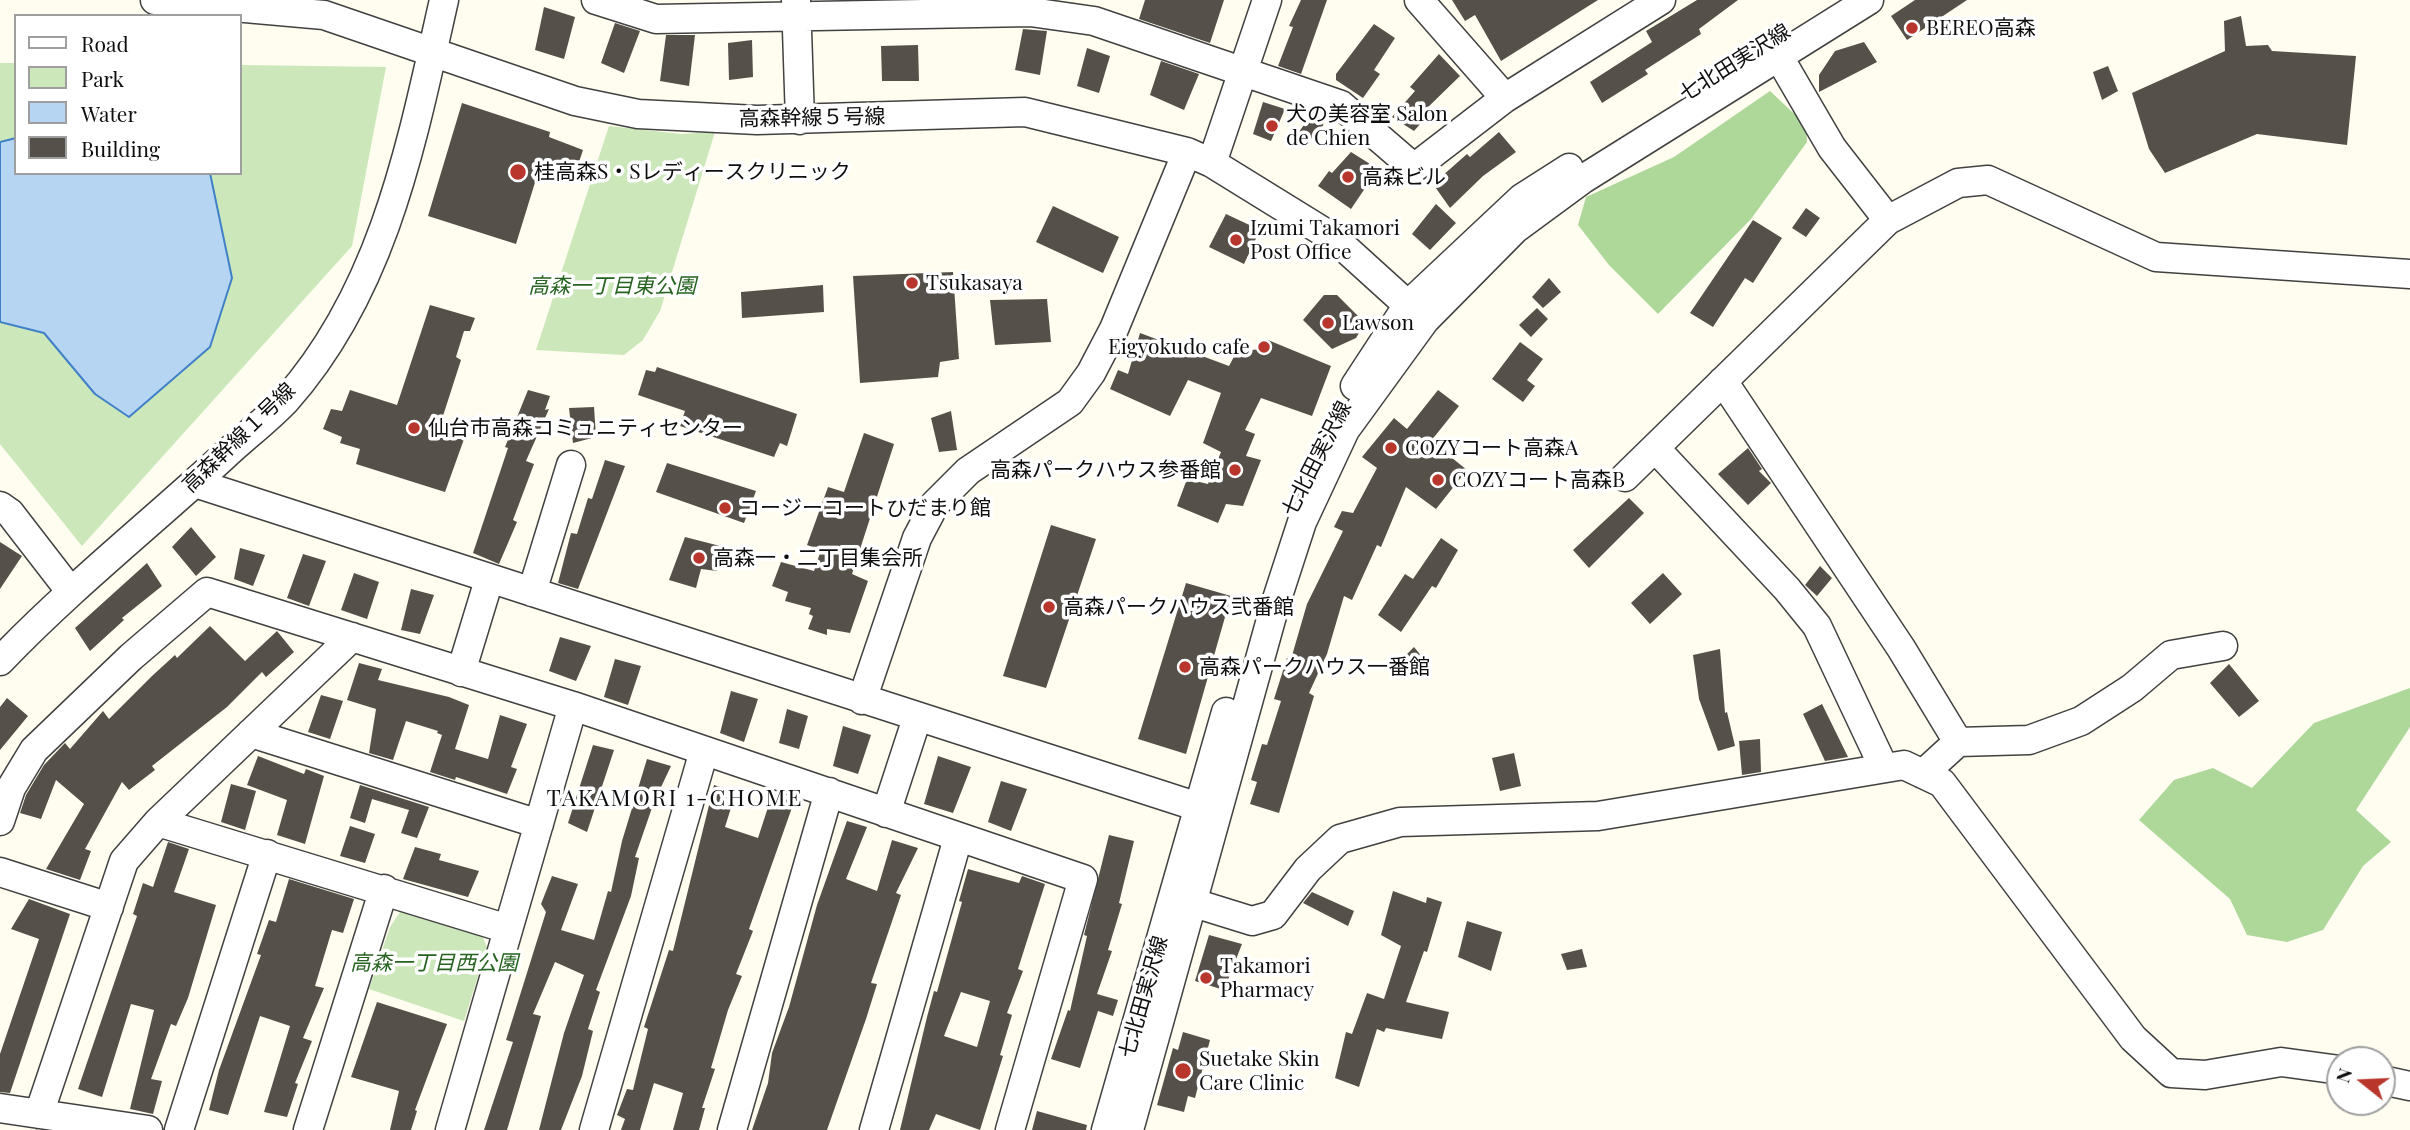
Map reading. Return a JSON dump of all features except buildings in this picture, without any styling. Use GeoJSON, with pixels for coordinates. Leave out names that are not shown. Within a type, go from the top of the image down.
{"type":"FeatureCollection","features":[{"type":"Feature","properties":{"kind":"street","name":"高森幹線５号線"},"geometry":{"type":"LineString","coordinates":[[155,0],[324,15],[431,54],[575,101],[638,114],[699,119],[800,120],[1025,112],[1199,157],[1335,239],[1416,312]]}},
{"type":"Feature","properties":{"kind":"street","name":"高森幹線１号線"},"geometry":{"type":"LineString","coordinates":[[0,661],[71,592],[286,400],[341,324],[378,251],[396,202],[444,0]]}},
{"type":"Feature","properties":{"kind":"street"},"geometry":{"type":"LineString","coordinates":[[596,0],[656,19],[796,8],[1061,14],[1094,21],[1341,105],[1414,168],[1505,98],[1661,0]]}},
{"type":"Feature","properties":{"kind":"street"},"geometry":{"type":"LineString","coordinates":[[862,700],[917,538],[935,504],[968,471],[1070,402],[1091,373],[1199,157],[1245,72],[1267,0]]}},
{"type":"Feature","properties":{"kind":"street"},"geometry":{"type":"LineString","coordinates":[[1419,0],[1505,98]]}},
{"type":"Feature","properties":{"kind":"street","name":"七北田実沢線"},"geometry":{"type":"LineString","coordinates":[[1106,1130],[1208,810],[1256,604],[1286,518],[1332,422],[1416,312],[1522,198],[1834,0]]}},
{"type":"Feature","properties":{"kind":"street"},"geometry":{"type":"LineString","coordinates":[[1416,312],[1515,229],[1583,178],[1869,0]]}},
{"type":"Feature","properties":{"kind":"street"},"geometry":{"type":"LineString","coordinates":[[796,8],[800,120]]}},
{"type":"Feature","properties":{"kind":"street"},"geometry":{"type":"LineString","coordinates":[[1779,57],[1832,148],[1888,220]]}},
{"type":"Feature","properties":{"kind":"street"},"geometry":{"type":"LineString","coordinates":[[1625,477],[1888,220],[1958,183],[1988,180],[2156,257],[2410,274]]}},
{"type":"Feature","properties":{"kind":"street"},"geometry":{"type":"LineString","coordinates":[[1723,381],[1901,648],[1958,742]]}},
{"type":"Feature","properties":{"kind":"street"},"geometry":{"type":"LineString","coordinates":[[1655,448],[1787,589],[1817,626],[1884,768]]}},
{"type":"Feature","properties":{"kind":"street"},"geometry":{"type":"LineString","coordinates":[[532,592],[571,465]]}},
{"type":"Feature","properties":{"kind":"street"},"geometry":{"type":"LineString","coordinates":[[195,483],[1208,810],[1194,903],[1129,1130]]}},
{"type":"Feature","properties":{"kind":"street"},"geometry":{"type":"LineString","coordinates":[[0,506],[10,513],[71,592]]}},
{"type":"Feature","properties":{"kind":"street"},"geometry":{"type":"LineString","coordinates":[[461,672],[489,580]]}},
{"type":"Feature","properties":{"kind":"street"},"geometry":{"type":"LineString","coordinates":[[0,821],[11,788],[34,750],[131,657],[207,592],[573,706],[1083,879],[1010,1130]]}},
{"type":"Feature","properties":{"kind":"street"},"geometry":{"type":"LineString","coordinates":[[39,1114],[124,861],[158,822],[352,637]]}},
{"type":"Feature","properties":{"kind":"street"},"geometry":{"type":"LineString","coordinates":[[1923,774],[1958,742],[2029,740],[2081,721],[2132,688],[2171,655],[2223,646]]}},
{"type":"Feature","properties":{"kind":"street"},"geometry":{"type":"LineString","coordinates":[[450,1130],[573,706]]}},
{"type":"Feature","properties":{"kind":"street"},"geometry":{"type":"LineString","coordinates":[[886,813],[918,718]]}},
{"type":"Feature","properties":{"kind":"street"},"geometry":{"type":"LineString","coordinates":[[251,733],[539,824]]}},
{"type":"Feature","properties":{"kind":"street"},"geometry":{"type":"LineString","coordinates":[[594,1130],[704,751]]}},
{"type":"Feature","properties":{"kind":"street"},"geometry":{"type":"LineString","coordinates":[[1194,903],[1252,921],[1273,915],[1308,869],[1340,839],[1401,822],[1598,816],[1904,765],[1942,783],[2133,1038],[2171,1073],[2205,1075],[2281,1062],[2326,1068]]}},
{"type":"Feature","properties":{"kind":"street"},"geometry":{"type":"LineString","coordinates":[[732,1130],[829,792]]}},
{"type":"Feature","properties":{"kind":"street"},"geometry":{"type":"LineString","coordinates":[[158,822],[509,929]]}},
{"type":"Feature","properties":{"kind":"street"},"geometry":{"type":"LineString","coordinates":[[874,1130],[958,838]]}},
{"type":"Feature","properties":{"kind":"street"},"geometry":{"type":"LineString","coordinates":[[178,1130],[267,854]]}},
{"type":"Feature","properties":{"kind":"street"},"geometry":{"type":"LineString","coordinates":[[0,872],[109,906]]}},
{"type":"Feature","properties":{"kind":"street"},"geometry":{"type":"LineString","coordinates":[[308,1130],[384,889]]}},
{"type":"Feature","properties":{"kind":"street"},"geometry":{"type":"LineString","coordinates":[[0,1108],[114,1128],[148,1130]]}},
{"type":"Feature","properties":{"kind":"green space"},"geometry":{"type":"Polygon","coordinates":[[[0,63],[14,63],[14,175],[242,175],[242,65],[386,67],[352,246],[82,546],[0,444],[0,63]]]}},
{"type":"Feature","properties":{"kind":"green space"},"geometry":{"type":"Polygon","coordinates":[[[1770,91],[1806,125],[1807,142],[1751,219],[1658,314],[1609,265],[1578,225],[1586,197],[1674,157],[1770,91]]]}},
{"type":"Feature","properties":{"kind":"green space","name":"高森一丁目東公園"},"geometry":{"type":"Polygon","coordinates":[[[609,126],[681,134],[715,132],[660,311],[643,340],[624,355],[536,350],[609,126]]]}},
{"type":"Feature","properties":{"kind":"green space"},"geometry":{"type":"Polygon","coordinates":[[[2410,688],[2410,727],[2356,810],[2391,842],[2363,866],[2323,930],[2287,942],[2247,935],[2230,899],[2139,820],[2174,780],[2213,768],[2252,788],[2314,723],[2410,688]]]}},
{"type":"Feature","properties":{"kind":"green space","name":"高森一丁目西公園"},"geometry":{"type":"Polygon","coordinates":[[[402,909],[479,928],[487,947],[464,1021],[369,989],[390,927],[402,909]]]}},
{"type":"Feature","properties":{"kind":"water"},"geometry":{"type":"Polygon","coordinates":[[[14,138],[14,175],[210,175],[232,278],[210,347],[129,417],[95,394],[44,333],[0,322],[0,142],[14,138]]]}},
{"type":"Feature","properties":{"kind":"place","name":"BEREO高森"},"geometry":{"type":"Point","coordinates":[1912,28]}},
{"type":"Feature","properties":{"kind":"place","name":"犬の美容室 Salon de Chien"},"geometry":{"type":"Point","coordinates":[1272,126]}},
{"type":"Feature","properties":{"kind":"place","name":"桂高森S・Sレディースクリニック"},"geometry":{"type":"Point","coordinates":[518,172]}},
{"type":"Feature","properties":{"kind":"place","name":"高森ビル"},"geometry":{"type":"Point","coordinates":[1348,177]}},
{"type":"Feature","properties":{"kind":"place","name":"Izumi Takamori Post Office"},"geometry":{"type":"Point","coordinates":[1236,240]}},
{"type":"Feature","properties":{"kind":"place","name":"Tsukasaya"},"geometry":{"type":"Point","coordinates":[912,283]}},
{"type":"Feature","properties":{"kind":"place","name":"Lawson"},"geometry":{"type":"Point","coordinates":[1328,323]}},
{"type":"Feature","properties":{"kind":"place","name":"Eigyokudo cafe"},"geometry":{"type":"Point","coordinates":[1264,347]}},
{"type":"Feature","properties":{"kind":"place","name":"仙台市高森コミュニティセンター"},"geometry":{"type":"Point","coordinates":[414,428]}},
{"type":"Feature","properties":{"kind":"place","name":"COZYコート高森A"},"geometry":{"type":"Point","coordinates":[1391,448]}},
{"type":"Feature","properties":{"kind":"place","name":"高森パークハウス参番館"},"geometry":{"type":"Point","coordinates":[1235,470]}},
{"type":"Feature","properties":{"kind":"place","name":"COZYコート高森B"},"geometry":{"type":"Point","coordinates":[1438,480]}},
{"type":"Feature","properties":{"kind":"place","name":"コージーコートひだまり館"},"geometry":{"type":"Point","coordinates":[725,508]}},
{"type":"Feature","properties":{"kind":"place","name":"高森一・二丁目集会所"},"geometry":{"type":"Point","coordinates":[699,558]}},
{"type":"Feature","properties":{"kind":"place","name":"高森パークハウス弐番館"},"geometry":{"type":"Point","coordinates":[1049,607]}},
{"type":"Feature","properties":{"kind":"place","name":"高森パークハウス一番館"},"geometry":{"type":"Point","coordinates":[1185,667]}},
{"type":"Feature","properties":{"kind":"place","name":"Takamori Pharmacy"},"geometry":{"type":"Point","coordinates":[1206,978]}},
{"type":"Feature","properties":{"kind":"place","name":"Suetake Skin Care Clinic"},"geometry":{"type":"Point","coordinates":[1183,1071]}},
{"type":"Feature","properties":{"kind":"district","name":"TAKAMORI 1-CHOME"},"geometry":{"type":"Point","coordinates":[675,799]}}]}
